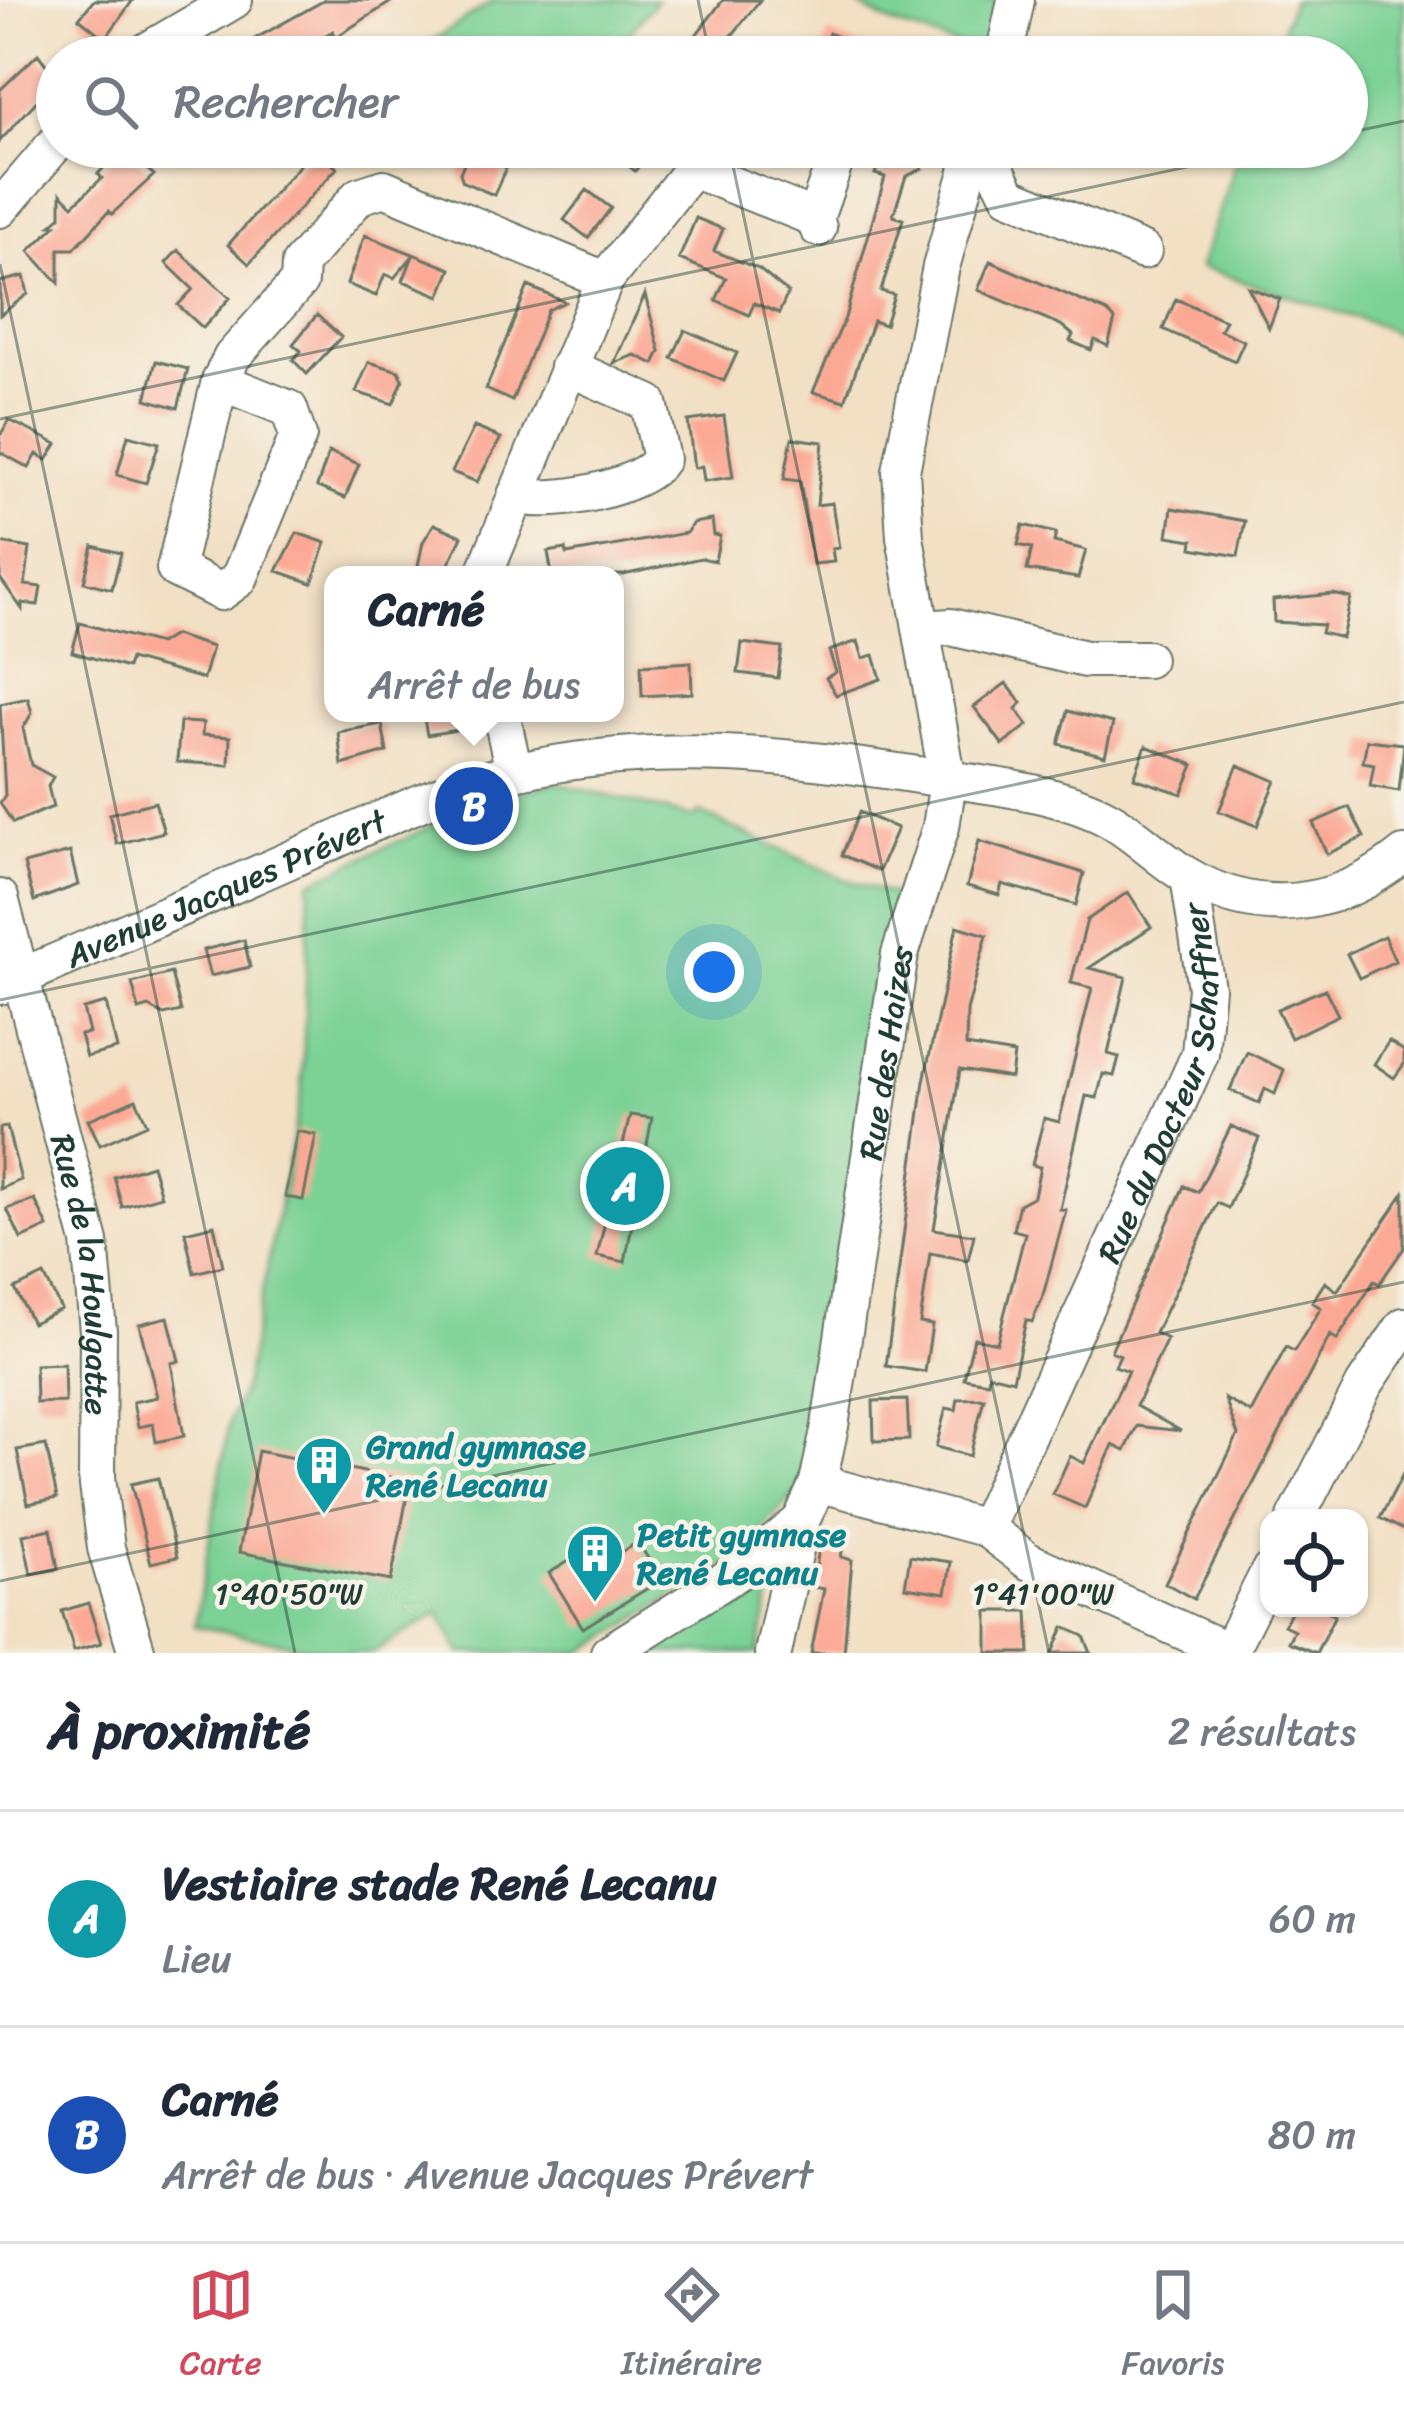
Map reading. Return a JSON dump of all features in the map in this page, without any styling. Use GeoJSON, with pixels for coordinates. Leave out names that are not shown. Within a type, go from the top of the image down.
{"type":"FeatureCollection","features":[{"type":"Feature","properties":{"kind":"street"},"geometry":{"type":"LineString","coordinates":[[173,36],[234,0]]}},
{"type":"Feature","properties":{"kind":"street"},"geometry":{"type":"LineString","coordinates":[[1008,36],[1016,0]]}},
{"type":"Feature","properties":{"kind":"street"},"geometry":{"type":"LineString","coordinates":[[0,209],[36,167]]}},
{"type":"Feature","properties":{"kind":"street"},"geometry":{"type":"LineString","coordinates":[[488,566],[605,280],[693,168]]}},
{"type":"Feature","properties":{"kind":"street"},"geometry":{"type":"LineString","coordinates":[[719,168],[816,223],[833,168]]}},
{"type":"Feature","properties":{"kind":"street","name":"Rue des Haizes"},"geometry":{"type":"LineString","coordinates":[[801,1521],[818,1483],[900,954],[941,827],[948,781],[904,537],[901,471],[941,267],[969,168]]}},
{"type":"Feature","properties":{"kind":"street"},"geometry":{"type":"LineString","coordinates":[[996,168],[1009,194],[1143,251]]}},
{"type":"Feature","properties":{"kind":"street"},"geometry":{"type":"LineString","coordinates":[[220,381],[289,409],[298,436],[239,579],[220,592],[175,569],[220,381],[232,357],[299,282],[300,264],[359,196],[385,188],[605,280]]}},
{"type":"Feature","properties":{"kind":"street"},"geometry":{"type":"LineString","coordinates":[[516,495],[534,502],[632,483],[653,471],[661,459],[649,403],[568,367]]}},
{"type":"Feature","properties":{"kind":"street"},"geometry":{"type":"LineString","coordinates":[[923,629],[950,627],[1084,659],[1147,659]]}},
{"type":"Feature","properties":{"kind":"street"},"geometry":{"type":"LineString","coordinates":[[503,722],[514,772]]}},
{"type":"Feature","properties":{"kind":"street","name":"Avenue Jacques Prévert"},"geometry":{"type":"LineString","coordinates":[[10,981],[402,810],[514,772],[662,752],[745,752],[948,781]]}},
{"type":"Feature","properties":{"kind":"street","name":"Rue du Docteur Schaffner"},"geometry":{"type":"LineString","coordinates":[[948,781],[1104,817],[1189,878],[1206,988],[1200,1054],[986,1528]]}},
{"type":"Feature","properties":{"kind":"street"},"geometry":{"type":"LineString","coordinates":[[1189,878],[1237,897],[1276,904],[1312,902],[1363,885],[1404,854]]}},
{"type":"Feature","properties":{"kind":"street","name":"Rue de la Houlgatte"},"geometry":{"type":"LineString","coordinates":[[0,898],[10,981],[90,1241],[98,1331],[97,1477],[106,1548],[137,1653]]}},
{"type":"Feature","properties":{"kind":"street"},"geometry":{"type":"LineString","coordinates":[[1301,1509],[1364,1385],[1404,1326]]}},
{"type":"Feature","properties":{"kind":"street"},"geometry":{"type":"LineString","coordinates":[[818,1483],[986,1528],[1028,1561],[1229,1652],[1260,1590]]}},
{"type":"Feature","properties":{"kind":"street"},"geometry":{"type":"LineString","coordinates":[[609,1653],[744,1568],[801,1521]]}},
{"type":"Feature","properties":{"kind":"street"},"geometry":{"type":"LineString","coordinates":[[772,1653],[801,1521]]}},
{"type":"Feature","properties":{"kind":"green space"},"geometry":{"type":"Polygon","coordinates":[[[495,0],[657,0],[627,36],[440,36],[495,0]]]}},
{"type":"Feature","properties":{"kind":"green space"},"geometry":{"type":"Polygon","coordinates":[[[848,0],[997,0],[988,36],[930,36],[891,23],[848,0]]]}},
{"type":"Feature","properties":{"kind":"green space"},"geometry":{"type":"Polygon","coordinates":[[[1292,0],[1404,0],[1404,339],[1381,326],[1200,267],[1234,168],[1368,168],[1368,36],[1280,36],[1292,0]]]}},
{"type":"Feature","properties":{"kind":"green space"},"geometry":{"type":"Polygon","coordinates":[[[557,783],[695,818],[698,812],[845,879],[900,897],[803,1484],[736,1558],[581,1653],[460,1653],[439,1613],[372,1653],[339,1653],[195,1626],[229,1423],[244,1386],[302,1090],[310,882],[490,799],[557,783]]]}},
{"type":"Feature","properties":{"kind":"green space"},"geometry":{"type":"Polygon","coordinates":[[[780,1551],[758,1653],[622,1653],[780,1551]]]}},
{"type":"Feature","properties":{"kind":"building"},"geometry":{"type":"Polygon","coordinates":[[[94,0],[133,0],[107,36],[79,18],[94,0]]]}},
{"type":"Feature","properties":{"kind":"building"},"geometry":{"type":"Polygon","coordinates":[[[325,0],[394,0],[338,36],[333,31],[324,36],[260,36],[325,0]]]}},
{"type":"Feature","properties":{"kind":"building"},"geometry":{"type":"Polygon","coordinates":[[[723,0],[760,0],[732,36],[695,36],[723,0]]]}},
{"type":"Feature","properties":{"kind":"building"},"geometry":{"type":"Polygon","coordinates":[[[36,56],[36,102],[0,141],[0,90],[36,56]]]}},
{"type":"Feature","properties":{"kind":"building"},"geometry":{"type":"Polygon","coordinates":[[[103,168],[146,168],[154,175],[112,214],[109,211],[74,249],[59,249],[59,283],[29,251],[61,216],[61,193],[73,205],[102,178],[98,174],[103,168]]]}},
{"type":"Feature","properties":{"kind":"building"},"geometry":{"type":"Polygon","coordinates":[[[297,168],[337,168],[249,264],[228,245],[297,168]]]}},
{"type":"Feature","properties":{"kind":"building"},"geometry":{"type":"Polygon","coordinates":[[[462,168],[506,168],[494,195],[463,182],[462,168]]]}},
{"type":"Feature","properties":{"kind":"building"},"geometry":{"type":"Polygon","coordinates":[[[877,168],[922,168],[906,176],[893,216],[903,219],[881,291],[894,295],[885,325],[873,321],[845,401],[813,392],[845,318],[885,177],[875,174],[877,168]]]}},
{"type":"Feature","properties":{"kind":"building"},"geometry":{"type":"Polygon","coordinates":[[[587,190],[611,208],[588,238],[564,220],[587,190]]]}},
{"type":"Feature","properties":{"kind":"building"},"geometry":{"type":"Polygon","coordinates":[[[696,218],[723,229],[714,251],[759,269],[788,293],[779,313],[754,303],[749,315],[716,300],[726,278],[679,259],[696,218]]]}},
{"type":"Feature","properties":{"kind":"building"},"geometry":{"type":"Polygon","coordinates":[[[365,235],[451,269],[440,296],[403,281],[413,256],[394,278],[385,274],[376,296],[347,284],[365,235]]]}},
{"type":"Feature","properties":{"kind":"building"},"geometry":{"type":"Polygon","coordinates":[[[178,250],[230,298],[203,328],[178,305],[193,289],[166,263],[178,250]]]}},
{"type":"Feature","properties":{"kind":"building"},"geometry":{"type":"Polygon","coordinates":[[[990,261],[1107,312],[1115,320],[1108,346],[1095,340],[1091,350],[1070,341],[1073,335],[1061,325],[978,290],[990,261]]]}},
{"type":"Feature","properties":{"kind":"building"},"geometry":{"type":"Polygon","coordinates":[[[24,276],[28,294],[0,315],[0,282],[24,276]]]}},
{"type":"Feature","properties":{"kind":"building"},"geometry":{"type":"Polygon","coordinates":[[[528,286],[565,302],[548,310],[512,401],[486,389],[528,286]]]}},
{"type":"Feature","properties":{"kind":"building"},"geometry":{"type":"Polygon","coordinates":[[[1248,287],[1280,299],[1269,328],[1248,287]]]}},
{"type":"Feature","properties":{"kind":"building"},"geometry":{"type":"Polygon","coordinates":[[[645,295],[660,351],[654,364],[635,355],[614,363],[645,295]]]}},
{"type":"Feature","properties":{"kind":"building"},"geometry":{"type":"Polygon","coordinates":[[[1176,299],[1225,320],[1220,330],[1244,341],[1235,361],[1163,329],[1176,299]]]}},
{"type":"Feature","properties":{"kind":"building"},"geometry":{"type":"Polygon","coordinates":[[[317,315],[341,337],[307,374],[293,360],[301,351],[293,344],[317,315]]]}},
{"type":"Feature","properties":{"kind":"building"},"geometry":{"type":"Polygon","coordinates":[[[685,330],[737,353],[724,381],[672,358],[685,330]]]}},
{"type":"Feature","properties":{"kind":"building"},"geometry":{"type":"Polygon","coordinates":[[[156,361],[188,369],[178,408],[146,399],[156,361]]]}},
{"type":"Feature","properties":{"kind":"building"},"geometry":{"type":"Polygon","coordinates":[[[369,362],[399,371],[403,380],[393,404],[356,392],[369,362]]]}},
{"type":"Feature","properties":{"kind":"building"},"geometry":{"type":"Polygon","coordinates":[[[724,416],[733,477],[704,481],[702,466],[694,468],[688,421],[724,416]]]}},
{"type":"Feature","properties":{"kind":"building"},"geometry":{"type":"Polygon","coordinates":[[[9,420],[57,444],[47,460],[37,454],[29,468],[0,452],[0,436],[9,420]]]}},
{"type":"Feature","properties":{"kind":"building"},"geometry":{"type":"Polygon","coordinates":[[[474,427],[501,438],[477,482],[452,472],[474,427]]]}},
{"type":"Feature","properties":{"kind":"building"},"geometry":{"type":"Polygon","coordinates":[[[128,435],[159,443],[146,483],[117,475],[128,435]]]}},
{"type":"Feature","properties":{"kind":"building"},"geometry":{"type":"Polygon","coordinates":[[[792,438],[823,442],[817,505],[832,503],[839,548],[832,549],[834,562],[813,564],[800,481],[784,479],[792,438]]]}},
{"type":"Feature","properties":{"kind":"building"},"geometry":{"type":"Polygon","coordinates":[[[329,452],[359,464],[345,498],[317,487],[329,452]]]}},
{"type":"Feature","properties":{"kind":"building"},"geometry":{"type":"Polygon","coordinates":[[[1172,508],[1245,521],[1238,556],[1192,548],[1193,540],[1168,536],[1172,508]]]}},
{"type":"Feature","properties":{"kind":"building"},"geometry":{"type":"Polygon","coordinates":[[[712,520],[714,535],[720,536],[715,561],[701,558],[624,575],[624,566],[550,566],[548,552],[566,549],[567,554],[686,533],[693,523],[712,520]]]}},
{"type":"Feature","properties":{"kind":"building"},"geometry":{"type":"Polygon","coordinates":[[[434,524],[462,536],[448,566],[418,566],[423,542],[434,524]]]}},
{"type":"Feature","properties":{"kind":"building"},"geometry":{"type":"Polygon","coordinates":[[[1023,525],[1056,533],[1054,542],[1086,550],[1078,578],[1027,570],[1032,548],[1018,545],[1023,525]]]}},
{"type":"Feature","properties":{"kind":"building"},"geometry":{"type":"Polygon","coordinates":[[[297,533],[326,543],[312,583],[277,571],[297,533]]]}},
{"type":"Feature","properties":{"kind":"building"},"geometry":{"type":"Polygon","coordinates":[[[0,543],[30,548],[25,585],[41,587],[38,605],[22,603],[22,609],[0,578],[0,543]]]}},
{"type":"Feature","properties":{"kind":"building"},"geometry":{"type":"Polygon","coordinates":[[[93,546],[121,553],[112,589],[84,582],[93,546]]]}},
{"type":"Feature","properties":{"kind":"building"},"geometry":{"type":"Polygon","coordinates":[[[1333,594],[1351,598],[1342,638],[1321,633],[1323,625],[1274,622],[1273,600],[1333,594]]]}},
{"type":"Feature","properties":{"kind":"building"},"geometry":{"type":"Polygon","coordinates":[[[80,623],[159,644],[174,635],[212,647],[203,679],[130,659],[127,668],[72,652],[80,623]]]}},
{"type":"Feature","properties":{"kind":"building"},"geometry":{"type":"Polygon","coordinates":[[[858,641],[863,658],[874,655],[881,679],[836,695],[826,678],[836,672],[829,651],[858,641]]]}},
{"type":"Feature","properties":{"kind":"building"},"geometry":{"type":"Polygon","coordinates":[[[742,643],[782,648],[778,678],[738,673],[742,643]]]}},
{"type":"Feature","properties":{"kind":"building"},"geometry":{"type":"Polygon","coordinates":[[[691,662],[692,693],[642,696],[641,665],[691,662]]]}},
{"type":"Feature","properties":{"kind":"building"},"geometry":{"type":"Polygon","coordinates":[[[1006,683],[1022,703],[1016,709],[1028,725],[1003,745],[974,707],[1006,683]]]}},
{"type":"Feature","properties":{"kind":"building"},"geometry":{"type":"Polygon","coordinates":[[[28,698],[32,713],[23,728],[31,765],[53,777],[48,786],[53,807],[13,823],[0,803],[5,795],[0,704],[28,698]]]}},
{"type":"Feature","properties":{"kind":"building"},"geometry":{"type":"Polygon","coordinates":[[[1068,711],[1113,723],[1105,756],[1059,744],[1068,711]]]}},
{"type":"Feature","properties":{"kind":"building"},"geometry":{"type":"Polygon","coordinates":[[[180,722],[203,723],[202,735],[230,737],[229,765],[177,762],[180,722]]]}},
{"type":"Feature","properties":{"kind":"building"},"geometry":{"type":"Polygon","coordinates":[[[425,722],[480,722],[481,726],[427,735],[425,722]]]}},
{"type":"Feature","properties":{"kind":"building"},"geometry":{"type":"Polygon","coordinates":[[[382,724],[387,752],[342,765],[338,732],[382,724]]]}},
{"type":"Feature","properties":{"kind":"building"},"geometry":{"type":"Polygon","coordinates":[[[1367,740],[1404,744],[1399,791],[1370,786],[1374,764],[1363,762],[1367,740]]]}},
{"type":"Feature","properties":{"kind":"building"},"geometry":{"type":"Polygon","coordinates":[[[1146,746],[1194,765],[1182,794],[1134,778],[1146,746]]]}},
{"type":"Feature","properties":{"kind":"building"},"geometry":{"type":"Polygon","coordinates":[[[1238,765],[1276,781],[1257,826],[1219,811],[1238,765]]]}},
{"type":"Feature","properties":{"kind":"building"},"geometry":{"type":"Polygon","coordinates":[[[155,802],[164,832],[117,844],[109,814],[155,802]]]}},
{"type":"Feature","properties":{"kind":"building"},"geometry":{"type":"Polygon","coordinates":[[[1349,807],[1364,837],[1327,854],[1313,823],[1349,807]]]}},
{"type":"Feature","properties":{"kind":"building"},"geometry":{"type":"Polygon","coordinates":[[[859,812],[897,828],[879,871],[842,855],[859,812]]]}},
{"type":"Feature","properties":{"kind":"building"},"geometry":{"type":"Polygon","coordinates":[[[979,841],[1084,873],[1076,905],[1002,884],[999,895],[967,886],[979,841]]]}},
{"type":"Feature","properties":{"kind":"building"},"geometry":{"type":"Polygon","coordinates":[[[70,852],[78,885],[34,901],[24,864],[70,852]]]}},
{"type":"Feature","properties":{"kind":"building"},"geometry":{"type":"Polygon","coordinates":[[[1128,892],[1151,927],[1089,968],[1126,977],[1108,1054],[1119,1057],[1114,1076],[1103,1074],[1097,1098],[1086,1096],[1060,1209],[1066,1210],[1042,1299],[1032,1322],[1026,1320],[1013,1380],[989,1374],[988,1382],[964,1378],[974,1338],[997,1343],[1025,1233],[1013,1230],[1019,1204],[1034,1196],[1040,1167],[1032,1165],[1044,1118],[1059,1122],[1092,988],[1071,983],[1087,920],[1128,892]]]}},
{"type":"Feature","properties":{"kind":"building"},"geometry":{"type":"Polygon","coordinates":[[[957,926],[987,935],[967,1011],[966,1046],[1014,1054],[1011,1078],[960,1070],[934,1229],[974,1235],[968,1260],[930,1253],[920,1323],[932,1325],[925,1372],[886,1366],[924,1081],[957,926]]]}},
{"type":"Feature","properties":{"kind":"building"},"geometry":{"type":"Polygon","coordinates":[[[1384,936],[1395,961],[1359,978],[1347,954],[1384,936]]]}},
{"type":"Feature","properties":{"kind":"building"},"geometry":{"type":"Polygon","coordinates":[[[244,940],[250,967],[210,976],[203,950],[244,940]]]}},
{"type":"Feature","properties":{"kind":"building"},"geometry":{"type":"Polygon","coordinates":[[[171,973],[181,1011],[164,1015],[149,1007],[139,1010],[132,983],[171,973]]]}},
{"type":"Feature","properties":{"kind":"building"},"geometry":{"type":"Polygon","coordinates":[[[1325,989],[1338,1015],[1291,1038],[1277,1009],[1325,989]]]}},
{"type":"Feature","properties":{"kind":"building"},"geometry":{"type":"Polygon","coordinates":[[[106,1003],[117,1049],[86,1057],[80,1035],[89,1033],[83,1009],[106,1003]]]}},
{"type":"Feature","properties":{"kind":"building"},"geometry":{"type":"Polygon","coordinates":[[[1389,1041],[1404,1051],[1404,1064],[1394,1078],[1374,1064],[1389,1041]]]}},
{"type":"Feature","properties":{"kind":"building"},"geometry":{"type":"Polygon","coordinates":[[[1247,1052],[1284,1070],[1275,1094],[1265,1089],[1259,1103],[1230,1090],[1247,1052]]]}},
{"type":"Feature","properties":{"kind":"building"},"geometry":{"type":"Polygon","coordinates":[[[136,1099],[147,1124],[100,1145],[88,1120],[136,1099]]]}},
{"type":"Feature","properties":{"kind":"building"},"geometry":{"type":"Polygon","coordinates":[[[630,1115],[652,1118],[625,1262],[597,1256],[630,1115]]]}},
{"type":"Feature","properties":{"kind":"building"},"geometry":{"type":"Polygon","coordinates":[[[1231,1126],[1259,1138],[1228,1208],[1217,1203],[1155,1333],[1167,1339],[1136,1406],[1181,1431],[1137,1426],[1125,1451],[1113,1445],[1085,1508],[1053,1494],[1070,1456],[1084,1463],[1128,1371],[1115,1366],[1120,1355],[1111,1351],[1184,1186],[1198,1192],[1231,1126]]]}},
{"type":"Feature","properties":{"kind":"building"},"geometry":{"type":"Polygon","coordinates":[[[7,1127],[21,1180],[0,1189],[0,1128],[7,1127]]]}},
{"type":"Feature","properties":{"kind":"building"},"geometry":{"type":"Polygon","coordinates":[[[297,1131],[316,1135],[303,1200],[285,1197],[297,1131]]]}},
{"type":"Feature","properties":{"kind":"building"},"geometry":{"type":"Polygon","coordinates":[[[152,1165],[161,1196],[122,1207],[114,1177],[152,1165]]]}},
{"type":"Feature","properties":{"kind":"building"},"geometry":{"type":"Polygon","coordinates":[[[1404,1193],[1404,1248],[1379,1284],[1374,1281],[1337,1340],[1330,1335],[1194,1599],[1165,1583],[1238,1435],[1225,1399],[1251,1413],[1286,1347],[1294,1351],[1321,1308],[1312,1302],[1325,1282],[1337,1291],[1404,1193]]]}},
{"type":"Feature","properties":{"kind":"building"},"geometry":{"type":"Polygon","coordinates":[[[35,1200],[48,1227],[21,1239],[7,1209],[35,1200]]]}},
{"type":"Feature","properties":{"kind":"building"},"geometry":{"type":"Polygon","coordinates":[[[214,1225],[223,1266],[194,1273],[185,1232],[214,1225]]]}},
{"type":"Feature","properties":{"kind":"building"},"geometry":{"type":"Polygon","coordinates":[[[44,1275],[61,1309],[32,1323],[15,1289],[44,1275]]]}},
{"type":"Feature","properties":{"kind":"building"},"geometry":{"type":"Polygon","coordinates":[[[168,1317],[179,1361],[171,1363],[184,1436],[156,1442],[153,1424],[138,1427],[133,1402],[157,1397],[139,1324],[168,1317]]]}},
{"type":"Feature","properties":{"kind":"building"},"geometry":{"type":"Polygon","coordinates":[[[64,1364],[65,1402],[36,1403],[35,1365],[64,1364]]]}},
{"type":"Feature","properties":{"kind":"building"},"geometry":{"type":"Polygon","coordinates":[[[984,1398],[970,1456],[936,1447],[946,1408],[956,1410],[958,1399],[984,1398]]]}},
{"type":"Feature","properties":{"kind":"building"},"geometry":{"type":"Polygon","coordinates":[[[907,1400],[909,1440],[874,1441],[873,1401],[907,1400]]]}},
{"type":"Feature","properties":{"kind":"building"},"geometry":{"type":"Polygon","coordinates":[[[46,1445],[57,1498],[28,1504],[17,1450],[46,1445]]]}},
{"type":"Feature","properties":{"kind":"building","name":"Grand gymnase René Lecanu"},"geometry":{"type":"Polygon","coordinates":[[[258,1451],[410,1481],[391,1581],[239,1552],[258,1451]]]}},
{"type":"Feature","properties":{"kind":"building"},"geometry":{"type":"Polygon","coordinates":[[[1404,1472],[1404,1530],[1380,1518],[1404,1472]]]}},
{"type":"Feature","properties":{"kind":"building"},"geometry":{"type":"Polygon","coordinates":[[[158,1478],[177,1557],[151,1563],[131,1484],[158,1478]]]}},
{"type":"Feature","properties":{"kind":"building"},"geometry":{"type":"Polygon","coordinates":[[[51,1529],[58,1569],[31,1574],[23,1535],[51,1529]]]}},
{"type":"Feature","properties":{"kind":"building","name":"Petit gymnase René Lecanu"},"geometry":{"type":"Polygon","coordinates":[[[612,1536],[623,1551],[638,1542],[661,1580],[583,1628],[549,1573],[612,1536]]]}},
{"type":"Feature","properties":{"kind":"building"},"geometry":{"type":"Polygon","coordinates":[[[820,1542],[843,1546],[841,1557],[852,1560],[844,1653],[811,1653],[824,1589],[813,1587],[820,1542]]]}},
{"type":"Feature","properties":{"kind":"building"},"geometry":{"type":"Polygon","coordinates":[[[910,1556],[951,1562],[946,1593],[905,1587],[910,1556]]]}},
{"type":"Feature","properties":{"kind":"building"},"geometry":{"type":"Polygon","coordinates":[[[88,1603],[101,1643],[74,1651],[62,1611],[88,1603]]]}},
{"type":"Feature","properties":{"kind":"building"},"geometry":{"type":"Polygon","coordinates":[[[988,1611],[1028,1611],[1030,1653],[988,1653],[988,1611]]]}},
{"type":"Feature","properties":{"kind":"building"},"geometry":{"type":"Polygon","coordinates":[[[1288,1617],[1334,1617],[1316,1653],[1288,1642],[1294,1630],[1284,1625],[1288,1617]]]}},
{"type":"Feature","properties":{"kind":"building"},"geometry":{"type":"Polygon","coordinates":[[[1064,1627],[1084,1636],[1091,1653],[1053,1653],[1064,1627]]]}},
{"type":"Feature","properties":{"kind":"place","name":"Carné"},"geometry":{"type":"Point","coordinates":[474,806]}},
{"type":"Feature","properties":{"kind":"place","name":"Vestiaire stade René Lecanu"},"geometry":{"type":"Point","coordinates":[625,1186]}},
{"type":"Feature","properties":{"kind":"place","name":"Grand gymnase René Lecanu"},"geometry":{"type":"Point","coordinates":[324,1516]}},
{"type":"Feature","properties":{"kind":"place","name":"Petit gymnase René Lecanu"},"geometry":{"type":"Point","coordinates":[595,1604]}}]}
